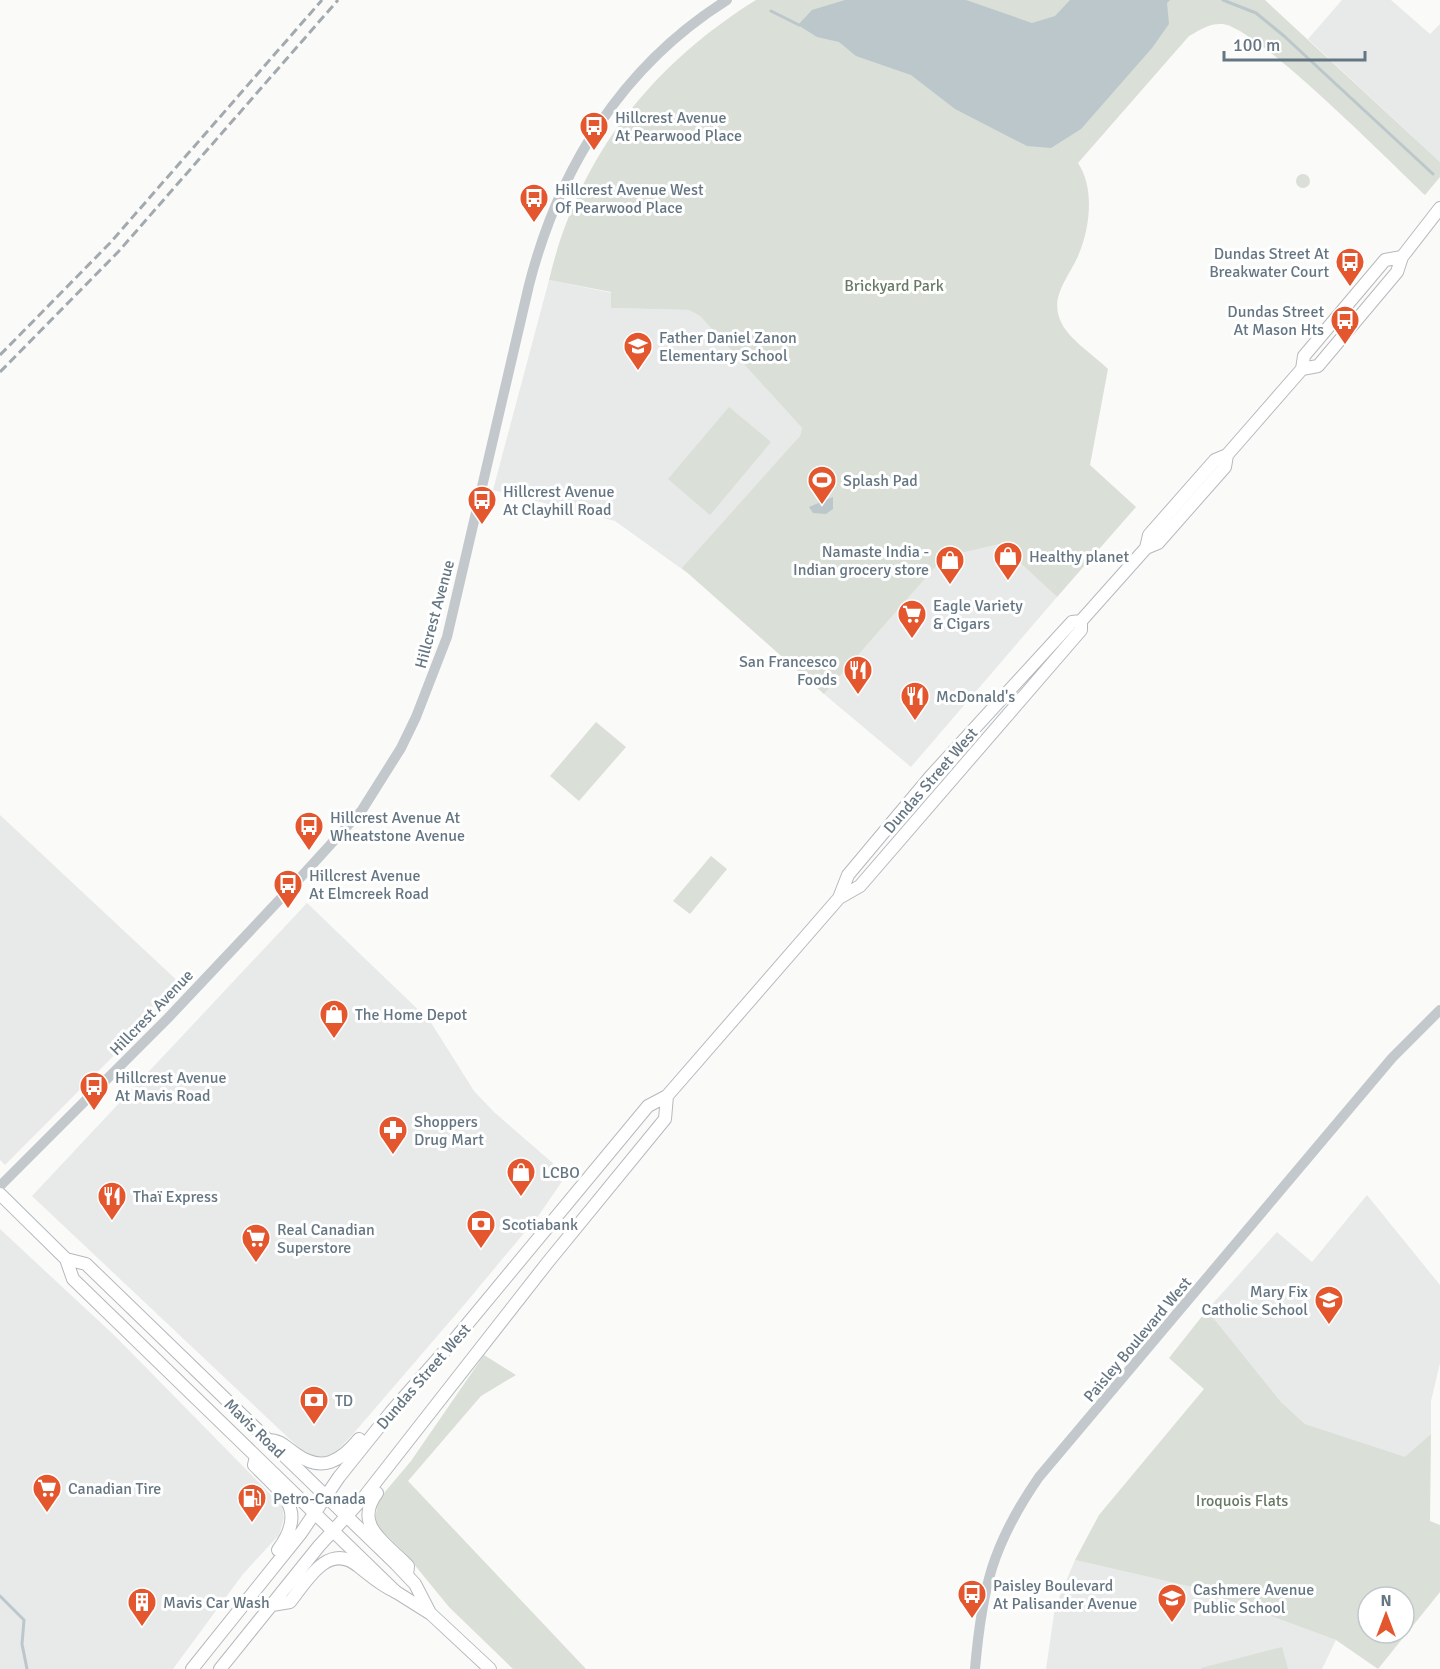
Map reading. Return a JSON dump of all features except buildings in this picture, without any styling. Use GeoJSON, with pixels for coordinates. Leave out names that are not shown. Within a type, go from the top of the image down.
{"type":"FeatureCollection","features":[{"type":"Feature","properties":{"kind":"main road","name":"Dundas Street West"},"geometry":{"type":"LineString","coordinates":[[192,1669],[274,1568],[391,1412],[450,1345],[648,1106],[667,1096],[839,898],[848,875],[930,777],[1072,622],[1082,621],[1146,548],[1158,543],[1225,467],[1227,455],[1302,369],[1304,356],[1385,260],[1402,257],[1440,208]]}},
{"type":"Feature","properties":{"kind":"main road","name":"Dundas Street West"},"geometry":{"type":"LineString","coordinates":[[220,1669],[665,1119],[667,1096]]}},
{"type":"Feature","properties":{"kind":"main road","name":"Mavis Road"},"geometry":{"type":"LineString","coordinates":[[0,1194],[66,1259],[73,1279],[172,1372],[314,1514],[396,1592],[431,1614],[490,1669]]}},
{"type":"Feature","properties":{"kind":"main road","name":"Mavis Road"},"geometry":{"type":"LineString","coordinates":[[66,1259],[86,1264],[326,1496],[407,1575],[415,1584],[431,1614]]}},
{"type":"Feature","properties":{"kind":"main road"},"geometry":{"type":"LineString","coordinates":[[268,1440],[279,1440],[306,1461],[329,1464],[350,1450],[379,1415],[391,1412]]}},
{"type":"Feature","properties":{"kind":"main road"},"geometry":{"type":"LineString","coordinates":[[407,1575],[408,1566],[372,1530],[367,1511],[369,1503],[417,1440],[418,1427]]}},
{"type":"Feature","properties":{"kind":"main road"},"geometry":{"type":"LineString","coordinates":[[256,1457],[254,1465],[283,1494],[292,1509],[293,1523],[289,1535],[273,1556],[274,1568]]}},
{"type":"Feature","properties":{"kind":"main road"},"geometry":{"type":"LineString","coordinates":[[272,1605],[290,1602],[320,1564],[333,1558],[352,1561],[379,1585],[396,1592]]}},
{"type":"Feature","properties":{"kind":"street","name":"Hillcrest Avenue"},"geometry":{"type":"LineString","coordinates":[[0,1186],[168,1018],[308,870],[362,810],[396,755],[416,717],[447,637],[529,285],[542,238],[562,186],[592,133],[630,85],[674,39],[727,0]]}},
{"type":"Feature","properties":{"kind":"street","name":"Paisley Boulevard West"},"geometry":{"type":"LineString","coordinates":[[975,1669],[983,1598],[999,1543],[1014,1514],[1039,1478],[1392,1058],[1440,1010]]}},
{"type":"Feature","properties":{"kind":"shaded area"},"geometry":{"type":"Polygon","coordinates":[[[845,0],[966,0],[1032,23],[1055,16],[1070,0],[1170,0],[1167,3],[1169,24],[1152,48],[1081,129],[1051,148],[1027,146],[955,109],[911,75],[856,56],[839,42],[817,37],[798,25],[812,10],[845,0]]]}},
{"type":"Feature","properties":{"kind":"shaded area"},"geometry":{"type":"Polygon","coordinates":[[[1342,0],[1391,0],[1430,34],[1440,24],[1440,162],[1308,39],[1342,0]]]}},
{"type":"Feature","properties":{"kind":"shaded area","name":"Father Daniel Zanon Elementary School"},"geometry":{"type":"Polygon","coordinates":[[[549,280],[612,293],[611,308],[689,310],[700,316],[802,428],[800,436],[686,572],[615,521],[493,490],[549,280]]]}},
{"type":"Feature","properties":{"kind":"shaded area","name":"Splash Pad"},"geometry":{"type":"Polygon","coordinates":[[[833,497],[833,509],[826,514],[813,513],[809,507],[833,497]]]}},
{"type":"Feature","properties":{"kind":"shaded area"},"geometry":{"type":"Polygon","coordinates":[[[1000,544],[1057,597],[911,767],[824,694],[944,557],[1000,544]]]}},
{"type":"Feature","properties":{"kind":"shaded area"},"geometry":{"type":"Polygon","coordinates":[[[0,815],[183,986],[5,1165],[0,1160],[0,815]]]}},
{"type":"Feature","properties":{"kind":"shaded area"},"geometry":{"type":"Polygon","coordinates":[[[307,903],[430,1021],[474,1091],[494,1112],[563,1172],[565,1177],[539,1215],[353,1434],[336,1452],[324,1457],[313,1456],[297,1446],[32,1196],[307,903]]]}},
{"type":"Feature","properties":{"kind":"shaded area","name":"Mary Fix Catholic School"},"geometry":{"type":"Polygon","coordinates":[[[1367,1195],[1440,1285],[1440,1363],[1431,1401],[1431,1434],[1405,1458],[1305,1424],[1281,1402],[1207,1310],[1277,1232],[1312,1262],[1367,1195]]]}},
{"type":"Feature","properties":{"kind":"shaded area"},"geometry":{"type":"Polygon","coordinates":[[[0,1229],[115,1336],[282,1506],[284,1518],[279,1535],[243,1574],[173,1669],[0,1669],[0,1229]]]}},
{"type":"Feature","properties":{"kind":"shaded area","name":"Cashmere Avenue Public School"},"geometry":{"type":"Polygon","coordinates":[[[1075,1560],[1192,1587],[1336,1640],[1322,1669],[1046,1669],[1055,1607],[1075,1560]]]}},
{"type":"Feature","properties":{"kind":"green space","name":"Brickyard Park"},"geometry":{"type":"Polygon","coordinates":[[[756,0],[1265,0],[1440,162],[1440,177],[1425,195],[1325,99],[1265,48],[1241,31],[1218,24],[1205,27],[1189,36],[1078,163],[1087,184],[1088,221],[1078,256],[1058,297],[1058,315],[1066,330],[1108,369],[1090,465],[1136,507],[1057,597],[1000,544],[944,557],[824,694],[682,568],[800,436],[802,428],[700,316],[689,310],[611,308],[611,292],[549,280],[562,236],[579,194],[599,155],[624,119],[652,85],[683,54],[756,0]]]}},
{"type":"Feature","properties":{"kind":"green space"},"geometry":{"type":"Polygon","coordinates":[[[1303,174],[1308,176],[1310,181],[1308,186],[1303,188],[1298,186],[1296,181],[1298,176],[1303,174]]]}},
{"type":"Feature","properties":{"kind":"green space"},"geometry":{"type":"Polygon","coordinates":[[[729,407],[771,442],[710,515],[668,479],[729,407]]]}},
{"type":"Feature","properties":{"kind":"green space"},"geometry":{"type":"Polygon","coordinates":[[[596,722],[626,747],[579,801],[550,776],[596,722]]]}},
{"type":"Feature","properties":{"kind":"green space"},"geometry":{"type":"Polygon","coordinates":[[[711,856],[727,869],[690,914],[673,901],[711,856]]]}},
{"type":"Feature","properties":{"kind":"green space","name":"Iroquois Flats"},"geometry":{"type":"Polygon","coordinates":[[[1207,1310],[1281,1402],[1305,1424],[1405,1457],[1431,1434],[1430,1521],[1440,1525],[1440,1592],[1416,1622],[1416,1585],[1356,1585],[1356,1645],[1397,1645],[1378,1669],[1336,1640],[1192,1587],[1075,1560],[1099,1515],[1204,1389],[1169,1358],[1207,1310]]]}},
{"type":"Feature","properties":{"kind":"green space"},"geometry":{"type":"Polygon","coordinates":[[[484,1355],[516,1375],[481,1396],[408,1481],[586,1669],[513,1669],[449,1607],[404,1552],[377,1526],[375,1518],[379,1499],[411,1461],[484,1355]]]}},
{"type":"Feature","properties":{"kind":"green space"},"geometry":{"type":"Polygon","coordinates":[[[1282,1647],[1288,1669],[1201,1669],[1201,1668],[1282,1647]]]}},
{"type":"Feature","properties":{"kind":"waterway"},"geometry":{"type":"LineString","coordinates":[[1223,0],[1256,13],[1284,36],[1433,174]]}},
{"type":"Feature","properties":{"kind":"waterway"},"geometry":{"type":"LineString","coordinates":[[771,11],[799,25]]}},
{"type":"Feature","properties":{"kind":"waterway"},"geometry":{"type":"LineString","coordinates":[[0,1596],[24,1620],[22,1644],[27,1669]]}},
{"type":"Feature","properties":{"kind":"railway"},"geometry":{"type":"LineString","coordinates":[[0,355],[110,243],[322,0]]}},
{"type":"Feature","properties":{"kind":"railway"},"geometry":{"type":"LineString","coordinates":[[0,372],[119,251],[338,0]]}},
{"type":"Feature","properties":{"kind":"place","name":"Hillcrest Avenue At Pearwood Place"},"geometry":{"type":"Point","coordinates":[594,152]}},
{"type":"Feature","properties":{"kind":"place","name":"Hillcrest Avenue West Of Pearwood Place"},"geometry":{"type":"Point","coordinates":[534,224]}},
{"type":"Feature","properties":{"kind":"place","name":"Dundas Street At Breakwater Court"},"geometry":{"type":"Point","coordinates":[1350,288]}},
{"type":"Feature","properties":{"kind":"place","name":"Dundas Street At Mason Hts"},"geometry":{"type":"Point","coordinates":[1345,346]}},
{"type":"Feature","properties":{"kind":"place","name":"Father Daniel Zanon Elementary School"},"geometry":{"type":"Point","coordinates":[638,372]}},
{"type":"Feature","properties":{"kind":"place","name":"Splash Pad"},"geometry":{"type":"Point","coordinates":[822,506]}},
{"type":"Feature","properties":{"kind":"place","name":"Hillcrest Avenue At Clayhill Road"},"geometry":{"type":"Point","coordinates":[482,526]}},
{"type":"Feature","properties":{"kind":"place","name":"Healthy planet"},"geometry":{"type":"Point","coordinates":[1008,582]}},
{"type":"Feature","properties":{"kind":"place","name":"Namaste India - Indian grocery store"},"geometry":{"type":"Point","coordinates":[950,586]}},
{"type":"Feature","properties":{"kind":"place","name":"Eagle Variety & Cigars"},"geometry":{"type":"Point","coordinates":[912,640]}},
{"type":"Feature","properties":{"kind":"place","name":"San Francesco Foods"},"geometry":{"type":"Point","coordinates":[858,696]}},
{"type":"Feature","properties":{"kind":"place","name":"McDonald's"},"geometry":{"type":"Point","coordinates":[915,722]}},
{"type":"Feature","properties":{"kind":"place","name":"Hillcrest Avenue At Wheatstone Avenue"},"geometry":{"type":"Point","coordinates":[309,852]}},
{"type":"Feature","properties":{"kind":"place","name":"Hillcrest Avenue At Elmcreek Road"},"geometry":{"type":"Point","coordinates":[288,910]}},
{"type":"Feature","properties":{"kind":"place","name":"The Home Depot"},"geometry":{"type":"Point","coordinates":[334,1040]}},
{"type":"Feature","properties":{"kind":"place","name":"Hillcrest Avenue At Mavis Road"},"geometry":{"type":"Point","coordinates":[94,1112]}},
{"type":"Feature","properties":{"kind":"place","name":"Shoppers Drug Mart"},"geometry":{"type":"Point","coordinates":[393,1156]}},
{"type":"Feature","properties":{"kind":"place","name":"LCBO"},"geometry":{"type":"Point","coordinates":[521,1198]}},
{"type":"Feature","properties":{"kind":"place","name":"Thaï Express"},"geometry":{"type":"Point","coordinates":[112,1222]}},
{"type":"Feature","properties":{"kind":"place","name":"Scotiabank"},"geometry":{"type":"Point","coordinates":[481,1250]}},
{"type":"Feature","properties":{"kind":"place","name":"Real Canadian Superstore"},"geometry":{"type":"Point","coordinates":[256,1264]}},
{"type":"Feature","properties":{"kind":"place","name":"Mary Fix Catholic School"},"geometry":{"type":"Point","coordinates":[1329,1326]}},
{"type":"Feature","properties":{"kind":"place","name":"TD"},"geometry":{"type":"Point","coordinates":[314,1426]}},
{"type":"Feature","properties":{"kind":"place","name":"Canadian Tire"},"geometry":{"type":"Point","coordinates":[47,1514]}},
{"type":"Feature","properties":{"kind":"place","name":"Petro-Canada"},"geometry":{"type":"Point","coordinates":[252,1524]}},
{"type":"Feature","properties":{"kind":"place","name":"Paisley Boulevard At Palisander Avenue"},"geometry":{"type":"Point","coordinates":[972,1620]}},
{"type":"Feature","properties":{"kind":"place","name":"Cashmere Avenue Public School"},"geometry":{"type":"Point","coordinates":[1172,1624]}},
{"type":"Feature","properties":{"kind":"place","name":"Mavis Car Wash"},"geometry":{"type":"Point","coordinates":[142,1628]}}]}
